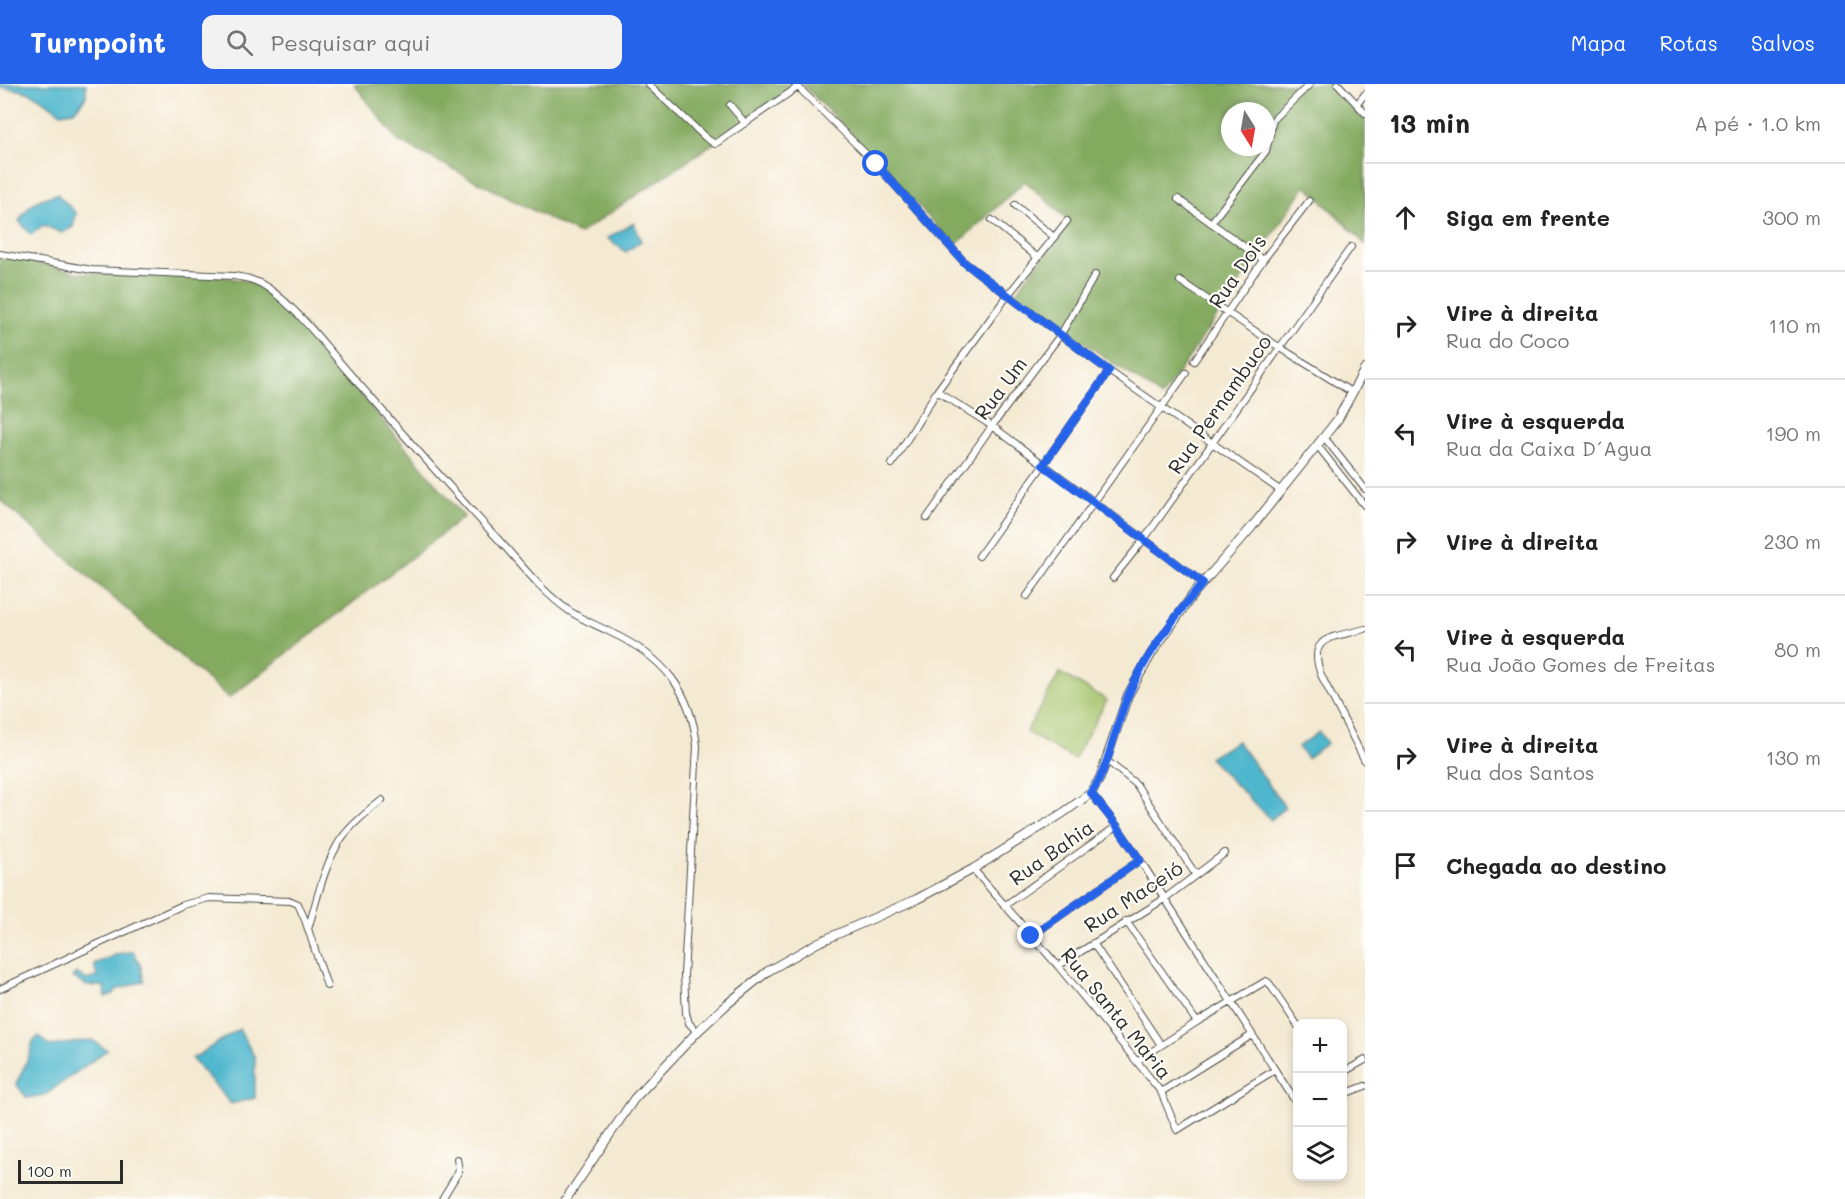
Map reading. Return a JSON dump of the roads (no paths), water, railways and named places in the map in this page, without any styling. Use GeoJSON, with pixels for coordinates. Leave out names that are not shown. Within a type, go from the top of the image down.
{"type":"FeatureCollection","features":[{"type":"Feature","properties":{"kind":"street"},"geometry":{"type":"LineString","coordinates":[[648,84],[715,144],[797,86],[876,164],[965,263],[1109,371],[1281,491]]}},
{"type":"Feature","properties":{"kind":"street"},"geometry":{"type":"LineString","coordinates":[[1211,223],[1266,151],[1273,120],[1310,84]]}},
{"type":"Feature","properties":{"kind":"street"},"geometry":{"type":"LineString","coordinates":[[1338,84],[1365,113]]}},
{"type":"Feature","properties":{"kind":"street"},"geometry":{"type":"LineString","coordinates":[[1357,104],[1365,94]]}},
{"type":"Feature","properties":{"kind":"street"},"geometry":{"type":"LineString","coordinates":[[730,105],[745,123]]}},
{"type":"Feature","properties":{"kind":"street"},"geometry":{"type":"LineString","coordinates":[[1178,199],[1263,260]]}},
{"type":"Feature","properties":{"kind":"street","name":"Rua Dois"},"geometry":{"type":"LineString","coordinates":[[1194,361],[1263,260],[1309,201]]}},
{"type":"Feature","properties":{"kind":"street"},"geometry":{"type":"LineString","coordinates":[[1015,205],[1054,237]]}},
{"type":"Feature","properties":{"kind":"street"},"geometry":{"type":"LineString","coordinates":[[992,220],[1038,258]]}},
{"type":"Feature","properties":{"kind":"street"},"geometry":{"type":"LineString","coordinates":[[892,464],[937,391],[1008,295],[1067,221]]}},
{"type":"Feature","properties":{"kind":"street","name":"Rua Pernambuco"},"geometry":{"type":"LineString","coordinates":[[1113,578],[1145,538],[1351,247]]}},
{"type":"Feature","properties":{"kind":"street"},"geometry":{"type":"LineString","coordinates":[[0,254],[92,270],[234,276],[258,282],[278,296],[303,321],[423,458],[555,599],[579,617],[648,652],[665,667],[689,706],[698,746],[684,975],[686,1013],[689,1023],[697,1032]]}},
{"type":"Feature","properties":{"kind":"street","name":"Rua Um"},"geometry":{"type":"LineString","coordinates":[[927,518],[1061,334],[1095,275]]}},
{"type":"Feature","properties":{"kind":"street"},"geometry":{"type":"LineString","coordinates":[[1180,281],[1353,393]]}},
{"type":"Feature","properties":{"kind":"street"},"geometry":{"type":"LineString","coordinates":[[566,1199],[634,1099],[697,1032],[726,1005],[780,963],[824,939],[917,899],[973,869],[1091,793],[1096,787],[1125,702],[1141,670],[1203,583],[1251,528],[1344,410],[1365,369]]}},
{"type":"Feature","properties":{"kind":"street"},"geometry":{"type":"LineString","coordinates":[[978,555],[1109,371]]}},
{"type":"Feature","properties":{"kind":"street"},"geometry":{"type":"LineString","coordinates":[[1027,596],[1186,373]]}},
{"type":"Feature","properties":{"kind":"street"},"geometry":{"type":"LineString","coordinates":[[937,391],[992,426],[1203,583]]}},
{"type":"Feature","properties":{"kind":"street"},"geometry":{"type":"LineString","coordinates":[[1324,436],[1365,489]]}},
{"type":"Feature","properties":{"kind":"street"},"geometry":{"type":"LineString","coordinates":[[1317,445],[1365,506]]}},
{"type":"Feature","properties":{"kind":"street"},"geometry":{"type":"LineString","coordinates":[[1365,629],[1319,644],[1316,649],[1316,664],[1365,761]]}},
{"type":"Feature","properties":{"kind":"street"},"geometry":{"type":"LineString","coordinates":[[1106,760],[1136,784],[1196,875]]}},
{"type":"Feature","properties":{"kind":"street"},"geometry":{"type":"LineString","coordinates":[[1091,793],[1140,860],[1230,1002],[1293,1095]]}},
{"type":"Feature","properties":{"kind":"street"},"geometry":{"type":"LineString","coordinates":[[308,929],[326,873],[340,840],[360,818],[382,800]]}},
{"type":"Feature","properties":{"kind":"street","name":"Rua Bahia"},"geometry":{"type":"LineString","coordinates":[[1004,906],[1117,826]]}},
{"type":"Feature","properties":{"kind":"street","name":"Rua Maceió"},"geometry":{"type":"LineString","coordinates":[[1058,966],[1164,899],[1225,853]]}},
{"type":"Feature","properties":{"kind":"street"},"geometry":{"type":"LineString","coordinates":[[1031,936],[1140,860]]}},
{"type":"Feature","properties":{"kind":"street","name":"Rua Santa Maria"},"geometry":{"type":"LineString","coordinates":[[973,869],[1137,1061],[1161,1092],[1178,1131],[1275,1070]]}},
{"type":"Feature","properties":{"kind":"street"},"geometry":{"type":"LineString","coordinates":[[0,989],[183,904],[202,899],[291,901],[300,906],[327,986]]}},
{"type":"Feature","properties":{"kind":"street"},"geometry":{"type":"LineString","coordinates":[[1126,921],[1197,1022]]}},
{"type":"Feature","properties":{"kind":"street"},"geometry":{"type":"LineString","coordinates":[[1093,943],[1161,1045]]}},
{"type":"Feature","properties":{"kind":"street"},"geometry":{"type":"LineString","coordinates":[[1137,1061],[1267,981],[1293,1019]]}},
{"type":"Feature","properties":{"kind":"street"},"geometry":{"type":"LineString","coordinates":[[1161,1092],[1252,1035]]}},
{"type":"Feature","properties":{"kind":"street"},"geometry":{"type":"LineString","coordinates":[[1347,1070],[1365,1060]]}},
{"type":"Feature","properties":{"kind":"street"},"geometry":{"type":"LineString","coordinates":[[1347,1093],[1365,1086]]}},
{"type":"Feature","properties":{"kind":"street"},"geometry":{"type":"LineString","coordinates":[[442,1199],[459,1171],[457,1159]]}},
{"type":"Feature","properties":{"kind":"water"},"geometry":{"type":"Polygon","coordinates":[[[0,84],[86,84],[86,97],[74,111],[61,113],[33,94],[0,88],[0,84]]]}},
{"type":"Feature","properties":{"kind":"water"},"geometry":{"type":"Polygon","coordinates":[[[57,194],[76,213],[73,227],[62,233],[43,225],[31,235],[19,221],[35,203],[57,194]]]}},
{"type":"Feature","properties":{"kind":"water"},"geometry":{"type":"Polygon","coordinates":[[[634,223],[641,241],[626,252],[607,238],[634,223]]]}},
{"type":"Feature","properties":{"kind":"water"},"geometry":{"type":"Polygon","coordinates":[[[1319,732],[1327,743],[1307,758],[1298,747],[1319,732]]]}},
{"type":"Feature","properties":{"kind":"water"},"geometry":{"type":"Polygon","coordinates":[[[1237,741],[1285,807],[1271,820],[1209,758],[1237,741]]]}},
{"type":"Feature","properties":{"kind":"water"},"geometry":{"type":"Polygon","coordinates":[[[133,951],[141,967],[144,981],[116,990],[114,994],[105,997],[104,986],[87,986],[72,977],[76,973],[87,980],[97,977],[94,964],[118,954],[133,951]]]}},
{"type":"Feature","properties":{"kind":"water"},"geometry":{"type":"Polygon","coordinates":[[[239,1029],[255,1058],[255,1098],[231,1104],[192,1059],[239,1029]]]}},
{"type":"Feature","properties":{"kind":"water"},"geometry":{"type":"Polygon","coordinates":[[[39,1036],[49,1046],[92,1040],[107,1050],[45,1095],[27,1098],[16,1084],[30,1054],[33,1041],[39,1036]]]}}]}
